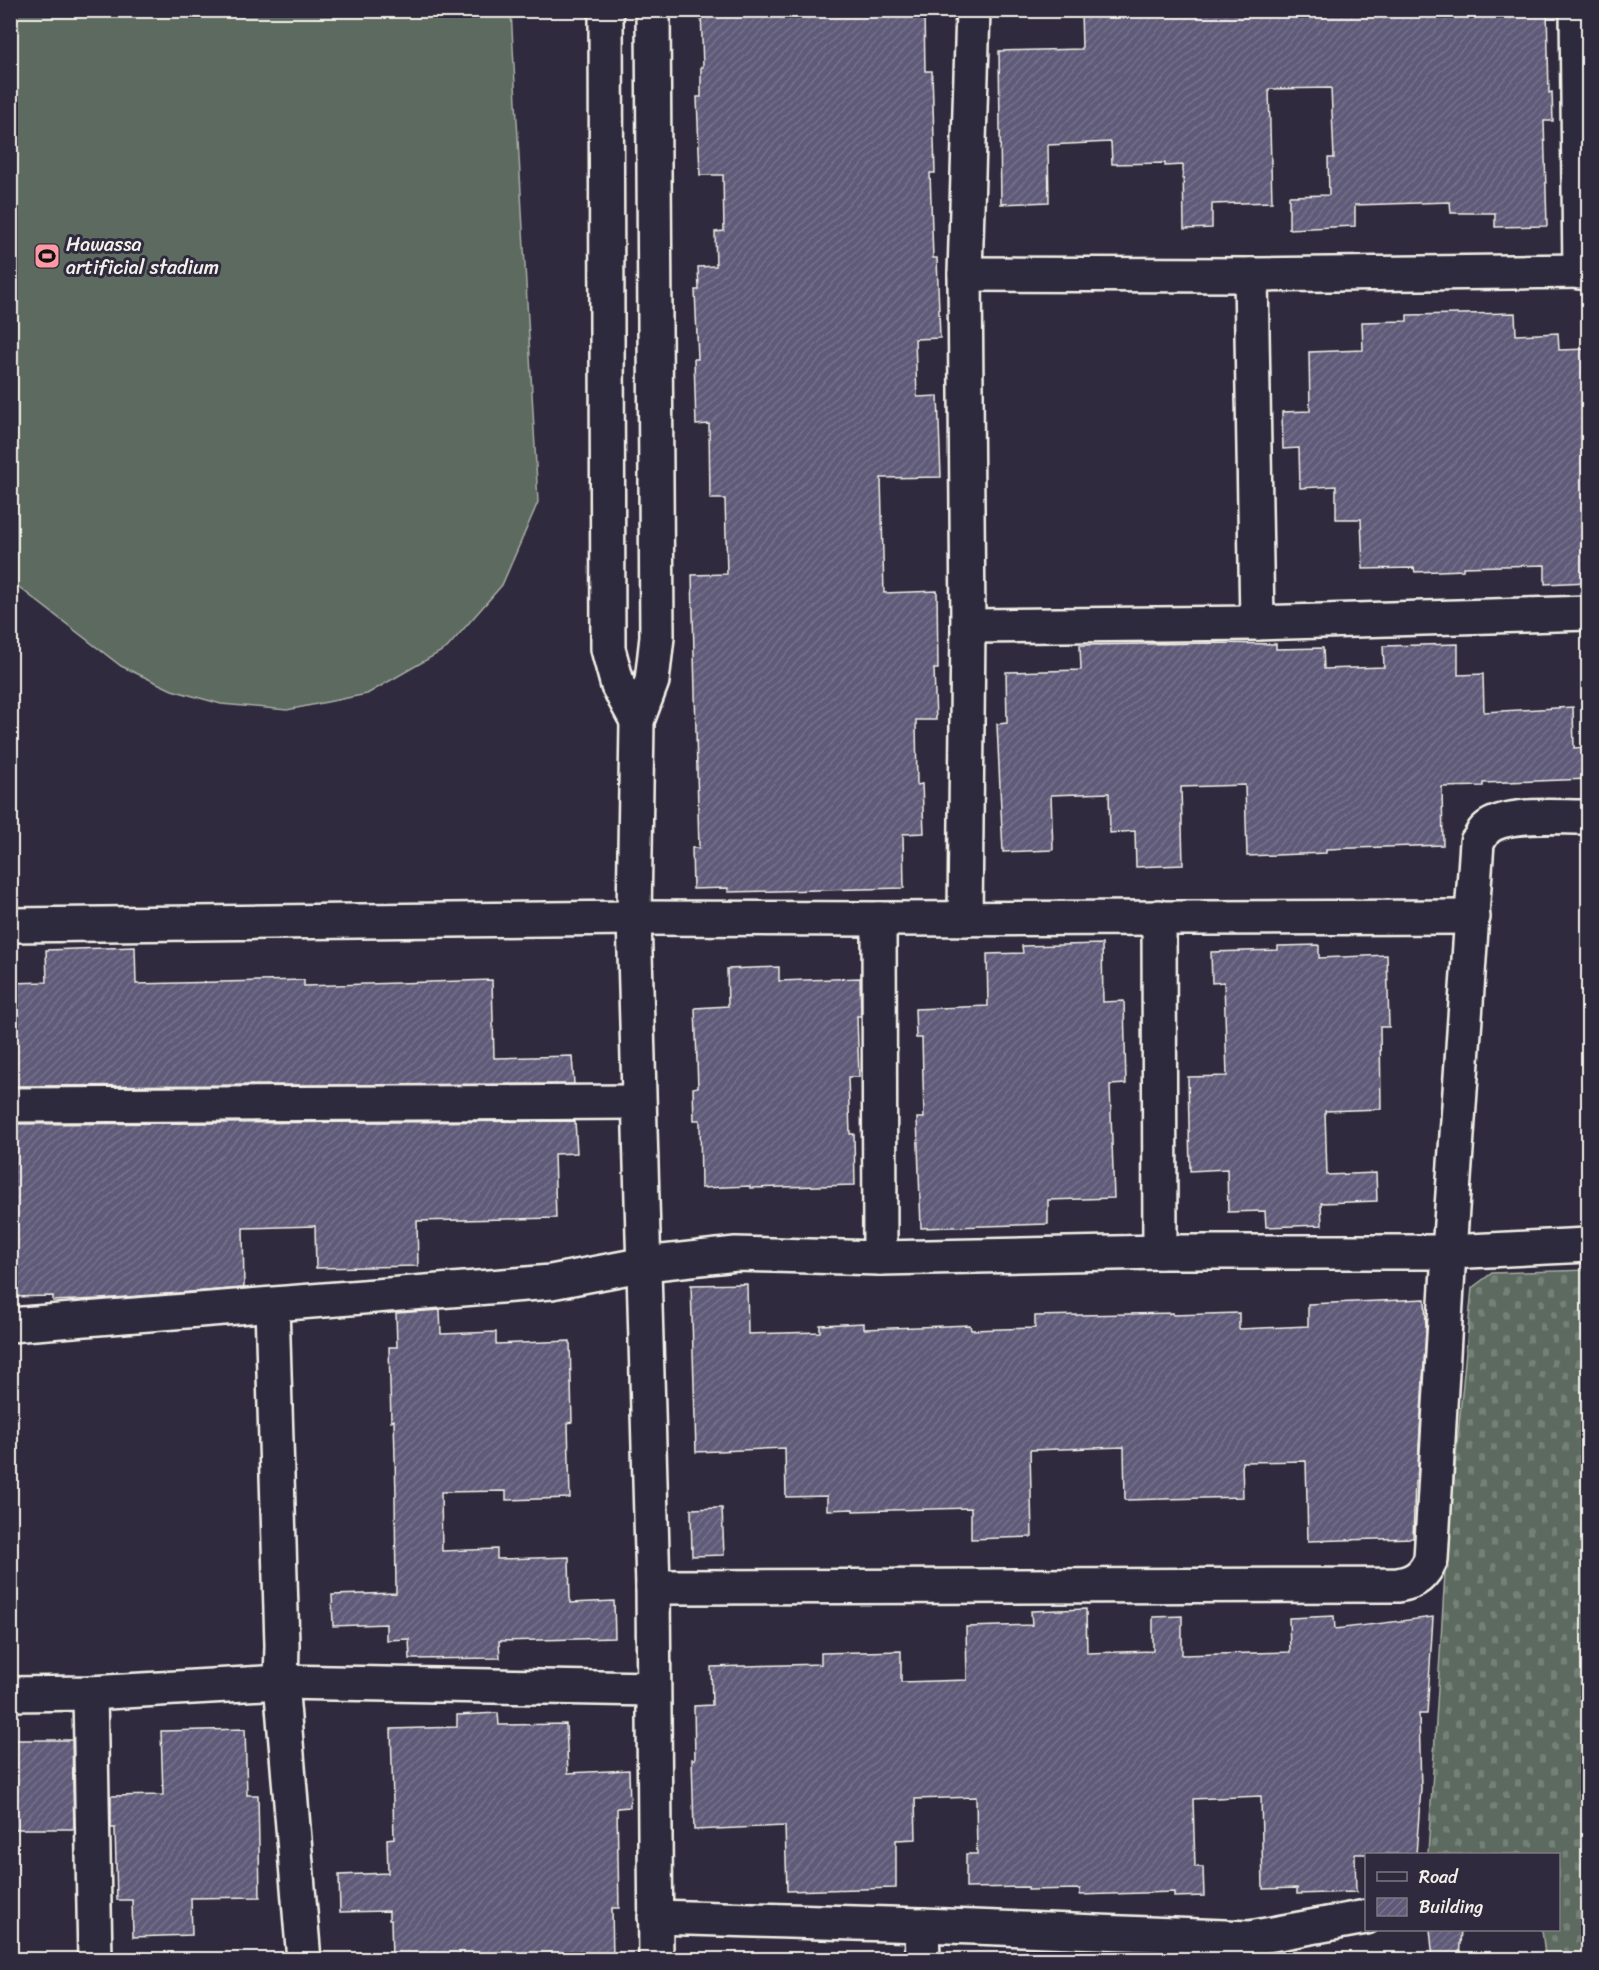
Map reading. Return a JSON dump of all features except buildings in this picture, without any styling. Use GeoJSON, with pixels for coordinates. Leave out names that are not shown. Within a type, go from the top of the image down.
{"type":"FeatureCollection","features":[{"type":"Feature","properties":{"kind":"street"},"geometry":{"type":"LineString","coordinates":[[606,10],[608,649],[618,686],[637,721]]}},
{"type":"Feature","properties":{"kind":"street"},"geometry":{"type":"LineString","coordinates":[[652,10],[657,637],[652,681],[637,721],[634,918],[653,1587],[656,1959]]}},
{"type":"Feature","properties":{"kind":"street"},"geometry":{"type":"LineString","coordinates":[[965,919],[968,626],[965,274],[973,10]]}},
{"type":"Feature","properties":{"kind":"street"},"geometry":{"type":"LineString","coordinates":[[965,274],[1251,275],[1584,272],[1577,10]]}},
{"type":"Feature","properties":{"kind":"street"},"geometry":{"type":"LineString","coordinates":[[1251,275],[1257,623]]}},
{"type":"Feature","properties":{"kind":"street"},"geometry":{"type":"LineString","coordinates":[[968,626],[1257,623],[1588,613]]}},
{"type":"Feature","properties":{"kind":"street"},"geometry":{"type":"LineString","coordinates":[[653,1587],[1398,1585],[1410,1583],[1426,1570],[1431,1559],[1477,842],[1485,830],[1495,823],[1515,818],[1588,817]]}},
{"type":"Feature","properties":{"kind":"street"},"geometry":{"type":"LineString","coordinates":[[1159,917],[1160,1252]]}},
{"type":"Feature","properties":{"kind":"street"},"geometry":{"type":"LineString","coordinates":[[10,925],[634,918],[1473,917]]}},
{"type":"Feature","properties":{"kind":"street"},"geometry":{"type":"LineString","coordinates":[[879,919],[880,1258]]}},
{"type":"Feature","properties":{"kind":"street"},"geometry":{"type":"LineString","coordinates":[[10,1105],[638,1102]]}},
{"type":"Feature","properties":{"kind":"street"},"geometry":{"type":"LineString","coordinates":[[10,1325],[550,1282],[645,1264],[736,1254],[880,1258],[1160,1252],[1449,1252],[1588,1245]]}},
{"type":"Feature","properties":{"kind":"street"},"geometry":{"type":"LineString","coordinates":[[272,1305],[282,1645],[281,1682],[304,1959]]}},
{"type":"Feature","properties":{"kind":"street"},"geometry":{"type":"LineString","coordinates":[[10,1694],[90,1693],[281,1682],[653,1689]]}},
{"type":"Feature","properties":{"kind":"street"},"geometry":{"type":"LineString","coordinates":[[90,1693],[95,1959]]}},
{"type":"Feature","properties":{"kind":"street"},"geometry":{"type":"LineString","coordinates":[[655,1917],[922,1925],[1250,1949],[1365,1917]]}},
{"type":"Feature","properties":{"kind":"street"},"geometry":{"type":"LineString","coordinates":[[922,1925],[923,1959]]}},
{"type":"Feature","properties":{"kind":"green space"},"geometry":{"type":"Polygon","coordinates":[[[10,11],[511,11],[538,502],[502,585],[447,648],[367,694],[287,710],[221,704],[172,690],[121,666],[15,584],[10,527],[10,11]]]}},
{"type":"Feature","properties":{"kind":"green space"},"geometry":{"type":"Polygon","coordinates":[[[1588,1270],[1588,1959],[1525,1959],[1545,1955],[1542,1931],[1560,1931],[1560,1853],[1428,1853],[1445,1572],[1472,1288],[1492,1273],[1588,1270]]]}},
{"type":"Feature","properties":{"kind":"place","name":"Hawassa artificial stadium"},"geometry":{"type":"Point","coordinates":[47,256]}}]}
